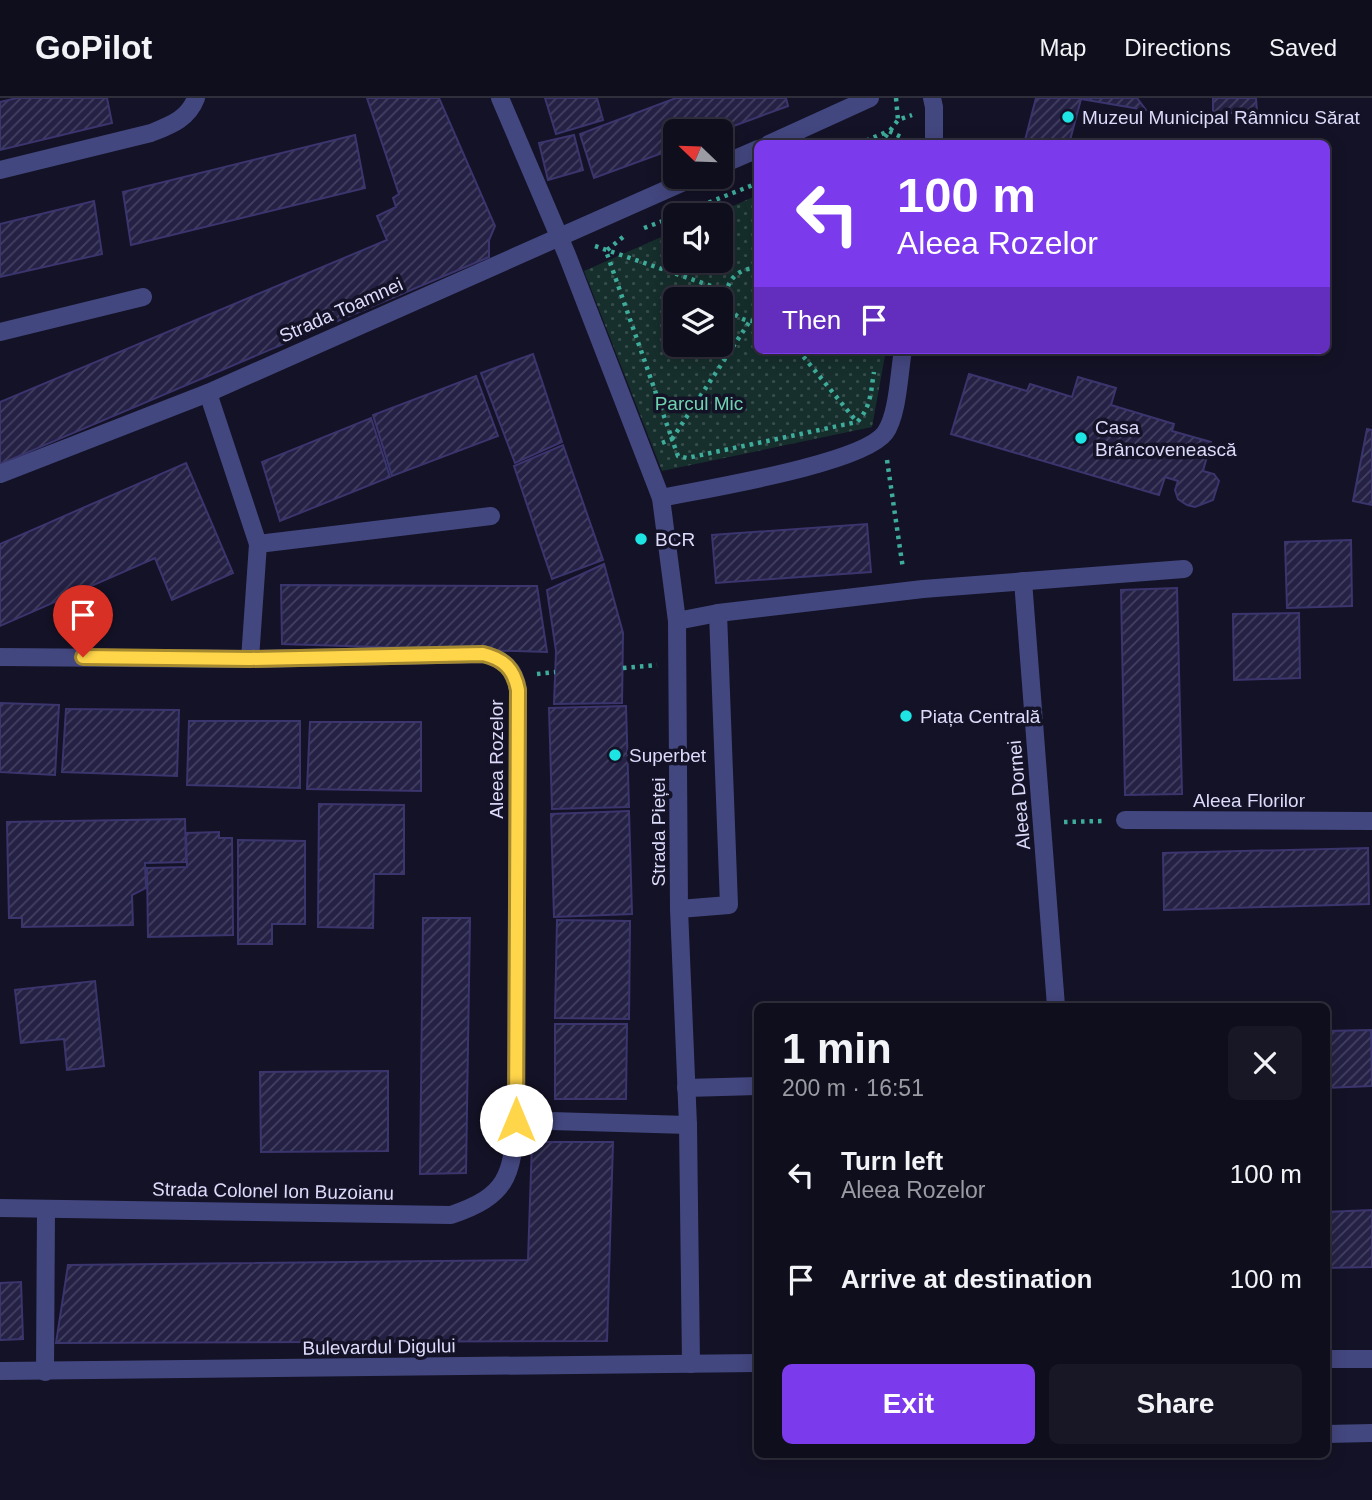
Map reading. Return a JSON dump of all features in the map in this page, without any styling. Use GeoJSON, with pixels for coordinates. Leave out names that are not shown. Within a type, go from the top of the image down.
{"type":"FeatureCollection","features":[{"type":"Feature","properties":{"kind":"street"},"geometry":{"type":"LineString","coordinates":[[0,170],[151,133],[174,124],[191,111],[196,98]]}},
{"type":"Feature","properties":{"kind":"street","name":"Strada Pieței"},"geometry":{"type":"LineString","coordinates":[[500,98],[567,255],[661,498],[677,621],[679,909],[688,1125],[691,1364]]}},
{"type":"Feature","properties":{"kind":"street"},"geometry":{"type":"LineString","coordinates":[[778,140],[870,98]]}},
{"type":"Feature","properties":{"kind":"street"},"geometry":{"type":"LineString","coordinates":[[933,102],[934,140]]}},
{"type":"Feature","properties":{"kind":"street"},"geometry":{"type":"LineString","coordinates":[[733,160],[754,151]]}},
{"type":"Feature","properties":{"kind":"street","name":"Strada Toamnei"},"geometry":{"type":"LineString","coordinates":[[0,474],[208,393],[668,189]]}},
{"type":"Feature","properties":{"kind":"street"},"geometry":{"type":"LineString","coordinates":[[0,332],[143,297]]}},
{"type":"Feature","properties":{"kind":"street"},"geometry":{"type":"LineString","coordinates":[[661,498],[834,461],[865,448],[883,435],[892,420],[902,354]]}},
{"type":"Feature","properties":{"kind":"street"},"geometry":{"type":"LineString","coordinates":[[208,393],[258,544],[250,659]]}},
{"type":"Feature","properties":{"kind":"street"},"geometry":{"type":"LineString","coordinates":[[258,544],[491,516]]}},
{"type":"Feature","properties":{"kind":"street"},"geometry":{"type":"LineString","coordinates":[[677,621],[718,613],[906,591],[1184,569]]}},
{"type":"Feature","properties":{"kind":"street","name":"Aleea Dornei"},"geometry":{"type":"LineString","coordinates":[[1023,581],[1056,1003]]}},
{"type":"Feature","properties":{"kind":"street"},"geometry":{"type":"LineString","coordinates":[[679,909],[729,905],[718,613]]}},
{"type":"Feature","properties":{"kind":"street","name":"Aleea Rozelor"},"geometry":{"type":"LineString","coordinates":[[0,657],[250,659],[483,654],[496,657],[506,664],[516,676],[518,704],[516,1120],[513,1156],[506,1177],[494,1194]]}},
{"type":"Feature","properties":{"kind":"street","name":"Aleea Florilor"},"geometry":{"type":"LineString","coordinates":[[1125,820],[1372,821]]}},
{"type":"Feature","properties":{"kind":"street"},"geometry":{"type":"LineString","coordinates":[[686,1088],[754,1086]]}},
{"type":"Feature","properties":{"kind":"street"},"geometry":{"type":"LineString","coordinates":[[516,1120],[688,1125]]}},
{"type":"Feature","properties":{"kind":"street","name":"Strada Colonel Ion Buzoianu"},"geometry":{"type":"LineString","coordinates":[[0,1208],[451,1215],[475,1206],[494,1194]]}},
{"type":"Feature","properties":{"kind":"street"},"geometry":{"type":"LineString","coordinates":[[45,1372],[46,1209]]}},
{"type":"Feature","properties":{"kind":"street"},"geometry":{"type":"LineString","coordinates":[[1330,1359],[1372,1359]]}},
{"type":"Feature","properties":{"kind":"street","name":"Bulevardul Digului"},"geometry":{"type":"LineString","coordinates":[[0,1371],[754,1363]]}},
{"type":"Feature","properties":{"kind":"street"},"geometry":{"type":"LineString","coordinates":[[1330,1434],[1372,1433]]}},
{"type":"Feature","properties":{"kind":"path"},"geometry":{"type":"LineString","coordinates":[[896,98],[898,120]]}},
{"type":"Feature","properties":{"kind":"path"},"geometry":{"type":"LineString","coordinates":[[883,140],[898,120],[933,102]]}},
{"type":"Feature","properties":{"kind":"path"},"geometry":{"type":"LineString","coordinates":[[868,140],[889,131],[902,140]]}},
{"type":"Feature","properties":{"kind":"path"},"geometry":{"type":"LineString","coordinates":[[708,203],[754,185]]}},
{"type":"Feature","properties":{"kind":"path"},"geometry":{"type":"LineString","coordinates":[[634,232],[663,221]]}},
{"type":"Feature","properties":{"kind":"path"},"geometry":{"type":"LineString","coordinates":[[606,251],[627,235]]}},
{"type":"Feature","properties":{"kind":"path"},"geometry":{"type":"LineString","coordinates":[[567,255],[594,246],[714,287]]}},
{"type":"Feature","properties":{"kind":"path"},"geometry":{"type":"LineString","coordinates":[[606,251],[678,456],[687,458],[857,422],[864,415],[870,400],[875,363]]}},
{"type":"Feature","properties":{"kind":"path"},"geometry":{"type":"LineString","coordinates":[[728,287],[737,273],[746,268],[754,268]]}},
{"type":"Feature","properties":{"kind":"path"},"geometry":{"type":"LineString","coordinates":[[733,312],[739,318],[754,321]]}},
{"type":"Feature","properties":{"kind":"path"},"geometry":{"type":"LineString","coordinates":[[643,452],[672,439],[750,321]]}},
{"type":"Feature","properties":{"kind":"path"},"geometry":{"type":"LineString","coordinates":[[801,354],[857,422]]}},
{"type":"Feature","properties":{"kind":"path"},"geometry":{"type":"LineString","coordinates":[[883,435],[906,591]]}},
{"type":"Feature","properties":{"kind":"path"},"geometry":{"type":"LineString","coordinates":[[623,668],[677,663]]}},
{"type":"Feature","properties":{"kind":"path"},"geometry":{"type":"LineString","coordinates":[[1042,823],[1125,820]]}},
{"type":"Feature","properties":{"kind":"green space","name":"Parcul Mic"},"geometry":{"type":"Polygon","coordinates":[[[754,197],[754,354],[885,354],[872,427],[662,471],[584,271],[663,236],[663,273],[733,273],[733,206],[754,197]]]}},
{"type":"Feature","properties":{"kind":"building"},"geometry":{"type":"Polygon","coordinates":[[[17,98],[107,98],[112,123],[0,150],[0,102],[17,98]]]}},
{"type":"Feature","properties":{"kind":"building"},"geometry":{"type":"Polygon","coordinates":[[[367,98],[439,98],[495,226],[489,240],[489,257],[0,464],[0,402],[387,240],[377,216],[396,207],[393,198],[399,194],[367,98]]]}},
{"type":"Feature","properties":{"kind":"building"},"geometry":{"type":"Polygon","coordinates":[[[545,98],[597,98],[603,120],[556,134],[545,98]]]}},
{"type":"Feature","properties":{"kind":"building"},"geometry":{"type":"Polygon","coordinates":[[[676,98],[786,98],[788,106],[733,126],[733,119],[663,119],[663,153],[594,178],[580,134],[676,98]]]}},
{"type":"Feature","properties":{"kind":"building"},"geometry":{"type":"Polygon","coordinates":[[[1036,98],[1137,98],[1146,110],[1081,99],[1070,140],[1025,140],[1036,98]]]}},
{"type":"Feature","properties":{"kind":"building"},"geometry":{"type":"Polygon","coordinates":[[[1213,98],[1256,98],[1257,113],[1213,113],[1213,98]]]}},
{"type":"Feature","properties":{"kind":"building"},"geometry":{"type":"Polygon","coordinates":[[[355,135],[365,188],[131,245],[123,192],[355,135]]]}},
{"type":"Feature","properties":{"kind":"building"},"geometry":{"type":"Polygon","coordinates":[[[574,135],[583,170],[548,180],[539,143],[574,135]]]}},
{"type":"Feature","properties":{"kind":"building"},"geometry":{"type":"Polygon","coordinates":[[[94,201],[102,254],[0,277],[0,224],[94,201]]]}},
{"type":"Feature","properties":{"kind":"building"},"geometry":{"type":"Polygon","coordinates":[[[533,354],[562,442],[515,463],[481,373],[533,354]]]}},
{"type":"Feature","properties":{"kind":"building","name":"Casa Brâncovenească"},"geometry":{"type":"Polygon","coordinates":[[[969,374],[1027,391],[1030,384],[1072,397],[1078,377],[1116,388],[1111,405],[1174,424],[1172,431],[1211,442],[1203,471],[1214,474],[1219,481],[1213,500],[1195,507],[1187,505],[1178,499],[1175,490],[1178,481],[1165,477],[1159,495],[951,434],[969,374]]]}},
{"type":"Feature","properties":{"kind":"building"},"geometry":{"type":"Polygon","coordinates":[[[476,376],[498,436],[392,476],[373,415],[476,376]]]}},
{"type":"Feature","properties":{"kind":"building"},"geometry":{"type":"Polygon","coordinates":[[[371,418],[390,477],[280,521],[262,462],[371,418]]]}},
{"type":"Feature","properties":{"kind":"building"},"geometry":{"type":"Polygon","coordinates":[[[1367,429],[1372,430],[1372,505],[1353,501],[1367,429]]]}},
{"type":"Feature","properties":{"kind":"building"},"geometry":{"type":"Polygon","coordinates":[[[563,445],[603,560],[552,579],[514,466],[563,445]]]}},
{"type":"Feature","properties":{"kind":"building"},"geometry":{"type":"Polygon","coordinates":[[[186,463],[233,573],[172,600],[155,558],[0,626],[0,544],[186,463]]]}},
{"type":"Feature","properties":{"kind":"building"},"geometry":{"type":"Polygon","coordinates":[[[867,524],[871,572],[716,583],[712,535],[867,524]]]}},
{"type":"Feature","properties":{"kind":"building"},"geometry":{"type":"Polygon","coordinates":[[[1351,540],[1352,606],[1287,608],[1285,542],[1351,540]]]}},
{"type":"Feature","properties":{"kind":"building"},"geometry":{"type":"Polygon","coordinates":[[[604,564],[623,633],[622,703],[554,704],[556,651],[547,590],[604,564]]]}},
{"type":"Feature","properties":{"kind":"building"},"geometry":{"type":"Polygon","coordinates":[[[281,585],[537,586],[547,652],[282,644],[281,585]]]}},
{"type":"Feature","properties":{"kind":"building"},"geometry":{"type":"Polygon","coordinates":[[[1177,588],[1182,794],[1125,795],[1121,590],[1177,588]]]}},
{"type":"Feature","properties":{"kind":"building"},"geometry":{"type":"Polygon","coordinates":[[[1299,613],[1300,678],[1234,680],[1233,614],[1299,613]]]}},
{"type":"Feature","properties":{"kind":"building"},"geometry":{"type":"Polygon","coordinates":[[[0,703],[59,705],[55,775],[0,772],[0,703]]]}},
{"type":"Feature","properties":{"kind":"building"},"geometry":{"type":"Polygon","coordinates":[[[626,706],[629,807],[552,809],[549,708],[626,706]]]}},
{"type":"Feature","properties":{"kind":"building"},"geometry":{"type":"Polygon","coordinates":[[[66,709],[179,710],[177,776],[62,772],[66,709]]]}},
{"type":"Feature","properties":{"kind":"building"},"geometry":{"type":"Polygon","coordinates":[[[189,721],[300,721],[300,788],[187,785],[189,721]]]}},
{"type":"Feature","properties":{"kind":"building"},"geometry":{"type":"Polygon","coordinates":[[[310,722],[421,722],[421,791],[307,789],[310,722]]]}},
{"type":"Feature","properties":{"kind":"building"},"geometry":{"type":"Polygon","coordinates":[[[319,804],[404,805],[404,874],[374,874],[373,928],[318,927],[319,804]]]}},
{"type":"Feature","properties":{"kind":"building"},"geometry":{"type":"Polygon","coordinates":[[[629,811],[632,914],[554,917],[551,814],[629,811]]]}},
{"type":"Feature","properties":{"kind":"building"},"geometry":{"type":"Polygon","coordinates":[[[185,819],[186,862],[145,863],[146,888],[132,895],[133,925],[22,927],[22,918],[9,918],[7,822],[185,819]]]}},
{"type":"Feature","properties":{"kind":"building"},"geometry":{"type":"Polygon","coordinates":[[[219,832],[219,838],[232,838],[233,935],[148,937],[147,868],[187,867],[186,833],[219,832]]]}},
{"type":"Feature","properties":{"kind":"building"},"geometry":{"type":"Polygon","coordinates":[[[238,840],[305,841],[305,924],[272,924],[272,944],[238,944],[238,840]]]}},
{"type":"Feature","properties":{"kind":"building"},"geometry":{"type":"Polygon","coordinates":[[[1368,848],[1369,904],[1164,910],[1163,853],[1368,848]]]}},
{"type":"Feature","properties":{"kind":"building"},"geometry":{"type":"Polygon","coordinates":[[[423,918],[470,918],[466,1173],[420,1174],[423,918]]]}},
{"type":"Feature","properties":{"kind":"building"},"geometry":{"type":"Polygon","coordinates":[[[557,920],[630,921],[629,1019],[555,1018],[557,920]]]}},
{"type":"Feature","properties":{"kind":"building"},"geometry":{"type":"Polygon","coordinates":[[[95,981],[104,1066],[67,1070],[64,1039],[21,1043],[15,990],[95,981]]]}},
{"type":"Feature","properties":{"kind":"building"},"geometry":{"type":"Polygon","coordinates":[[[555,1024],[627,1024],[626,1099],[555,1099],[555,1024]]]}},
{"type":"Feature","properties":{"kind":"building"},"geometry":{"type":"Polygon","coordinates":[[[1371,1030],[1372,1086],[1330,1088],[1330,1031],[1371,1030]]]}},
{"type":"Feature","properties":{"kind":"building"},"geometry":{"type":"Polygon","coordinates":[[[388,1071],[388,1151],[261,1152],[260,1072],[388,1071]]]}},
{"type":"Feature","properties":{"kind":"building"},"geometry":{"type":"Polygon","coordinates":[[[532,1142],[613,1142],[607,1341],[56,1343],[68,1265],[528,1260],[532,1142]]]}},
{"type":"Feature","properties":{"kind":"building"},"geometry":{"type":"Polygon","coordinates":[[[1372,1210],[1372,1267],[1330,1268],[1330,1212],[1372,1210]]]}},
{"type":"Feature","properties":{"kind":"building"},"geometry":{"type":"Polygon","coordinates":[[[21,1282],[23,1339],[0,1340],[0,1283],[21,1282]]]}},
{"type":"Feature","properties":{"kind":"place","name":"Muzeul Municipal Râmnicu Sărat"},"geometry":{"type":"Point","coordinates":[1068,117]}},
{"type":"Feature","properties":{"kind":"place","name":"Casa Brâncovenească"},"geometry":{"type":"Point","coordinates":[1081,438]}},
{"type":"Feature","properties":{"kind":"place","name":"BCR"},"geometry":{"type":"Point","coordinates":[641,539]}},
{"type":"Feature","properties":{"kind":"place","name":"Piața Centrală"},"geometry":{"type":"Point","coordinates":[906,716]}},
{"type":"Feature","properties":{"kind":"place","name":"Superbet"},"geometry":{"type":"Point","coordinates":[615,755]}},
{"type":"Feature","properties":{"kind":"route"},"geometry":{"type":"LineString","coordinates":[[83,657],[250,659],[483,654],[496,657],[506,664],[516,676],[518,690],[516,1120]]}}]}
